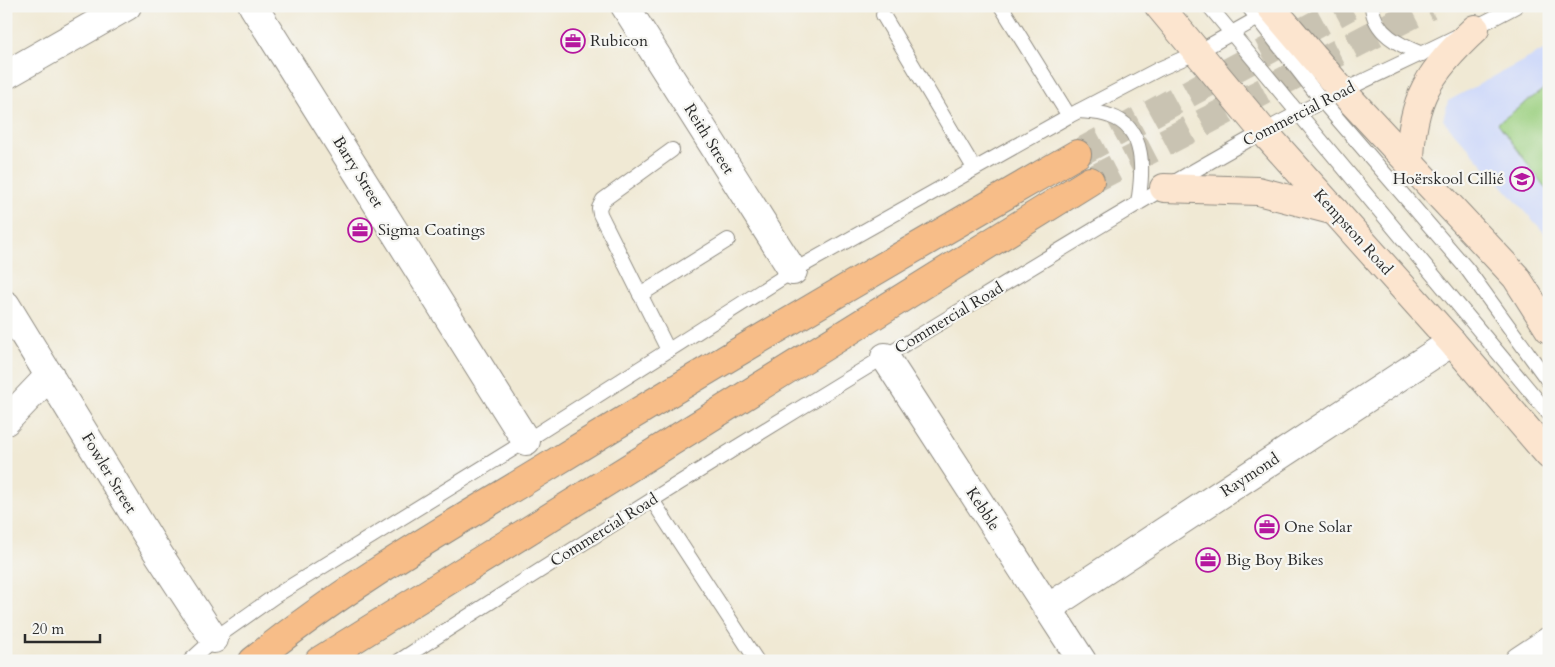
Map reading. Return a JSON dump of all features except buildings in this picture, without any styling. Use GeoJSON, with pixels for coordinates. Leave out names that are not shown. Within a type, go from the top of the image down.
{"type":"FeatureCollection","features":[{"type":"Feature","properties":{"kind":"main road","name":"Kempston Road"},"geometry":{"type":"LineString","coordinates":[[1160,6],[1263,131],[1452,342],[1549,455]]}},
{"type":"Feature","properties":{"kind":"main road"},"geometry":{"type":"LineString","coordinates":[[1266,9],[1333,97],[1410,162],[1516,277],[1549,329]]}},
{"type":"Feature","properties":{"kind":"main road"},"geometry":{"type":"LineString","coordinates":[[1410,162],[1412,126],[1422,93],[1444,58],[1475,29]]}},
{"type":"Feature","properties":{"kind":"main road"},"geometry":{"type":"LineString","coordinates":[[253,661],[292,629],[436,535],[737,350],[1076,154]]}},
{"type":"Feature","properties":{"kind":"main road"},"geometry":{"type":"LineString","coordinates":[[319,661],[1090,181]]}},
{"type":"Feature","properties":{"kind":"main road"},"geometry":{"type":"LineString","coordinates":[[1164,188],[1258,192],[1335,211]]}},
{"type":"Feature","properties":{"kind":"street"},"geometry":{"type":"LineString","coordinates":[[6,75],[127,6]]}},
{"type":"Feature","properties":{"kind":"street","name":"Barry Street"},"geometry":{"type":"LineString","coordinates":[[253,6],[526,441]]}},
{"type":"Feature","properties":{"kind":"street","name":"Reith Street"},"geometry":{"type":"LineString","coordinates":[[625,6],[793,271]]}},
{"type":"Feature","properties":{"kind":"street","name":"Fowler Street"},"geometry":{"type":"LineString","coordinates":[[6,305],[151,542],[214,639]]}},
{"type":"Feature","properties":{"kind":"street","name":"Raymond"},"geometry":{"type":"LineString","coordinates":[[1048,608],[1452,342]]}},
{"type":"Feature","properties":{"kind":"street","name":"Kebble"},"geometry":{"type":"LineString","coordinates":[[884,357],[1082,661]]}},
{"type":"Feature","properties":{"kind":"street"},"geometry":{"type":"LineString","coordinates":[[6,421],[50,375]]}},
{"type":"Feature","properties":{"kind":"street"},"geometry":{"type":"LineString","coordinates":[[1518,661],[1549,641]]}},
{"type":"Feature","properties":{"kind":"lane"},"geometry":{"type":"LineString","coordinates":[[1001,6],[1074,113]]}},
{"type":"Feature","properties":{"kind":"lane"},"geometry":{"type":"LineString","coordinates":[[1209,6],[1549,414]]}},
{"type":"Feature","properties":{"kind":"lane"},"geometry":{"type":"LineString","coordinates":[[1372,6],[1373,16],[1380,28],[1390,38],[1422,54]]}},
{"type":"Feature","properties":{"kind":"lane","name":"Commercial Road"},"geometry":{"type":"LineString","coordinates":[[399,661],[652,500],[1164,188],[1263,131],[1475,29],[1516,6]]}},
{"type":"Feature","properties":{"kind":"lane"},"geometry":{"type":"LineString","coordinates":[[190,661],[214,639],[275,596],[526,441],[793,271],[1074,113],[1233,33],[1266,9]]}},
{"type":"Feature","properties":{"kind":"lane"},"geometry":{"type":"LineString","coordinates":[[883,15],[974,168]]}},
{"type":"Feature","properties":{"kind":"lane"},"geometry":{"type":"LineString","coordinates":[[1333,97],[1468,269],[1549,382]]}},
{"type":"Feature","properties":{"kind":"lane"},"geometry":{"type":"LineString","coordinates":[[1074,113],[1111,116],[1132,132],[1138,144],[1142,169],[1138,204]]}},
{"type":"Feature","properties":{"kind":"lane"},"geometry":{"type":"LineString","coordinates":[[668,350],[600,214],[599,208],[603,200],[672,150]]}},
{"type":"Feature","properties":{"kind":"lane"},"geometry":{"type":"LineString","coordinates":[[640,294],[728,240]]}},
{"type":"Feature","properties":{"kind":"lane"},"geometry":{"type":"LineString","coordinates":[[652,500],[757,661]]}},
{"type":"Feature","properties":{"kind":"shaded area","name":"Hoërskool Cillié"},"geometry":{"type":"Polygon","coordinates":[[[1549,47],[1549,238],[1443,120],[1448,101],[1549,47]]]}},
{"type":"Feature","properties":{"kind":"green space"},"geometry":{"type":"Polygon","coordinates":[[[1544,89],[1549,96],[1549,193],[1498,123],[1544,89]]]}},
{"type":"Feature","properties":{"kind":"tunnel"},"geometry":{"type":"LineString","coordinates":[[1077,154],[1350,6]]}},
{"type":"Feature","properties":{"kind":"tunnel"},"geometry":{"type":"LineString","coordinates":[[1090,181],[1429,6]]}},
{"type":"Feature","properties":{"kind":"place","name":"Rubicon"},"geometry":{"type":"Point","coordinates":[573,41]}},
{"type":"Feature","properties":{"kind":"place","name":"Hoërskool Cillié"},"geometry":{"type":"Point","coordinates":[1522,179]}},
{"type":"Feature","properties":{"kind":"place","name":"Sigma Coatings"},"geometry":{"type":"Point","coordinates":[360,230]}},
{"type":"Feature","properties":{"kind":"place","name":"One Solar"},"geometry":{"type":"Point","coordinates":[1267,527]}},
{"type":"Feature","properties":{"kind":"place","name":"Big Boy Bikes"},"geometry":{"type":"Point","coordinates":[1208,560]}}]}
